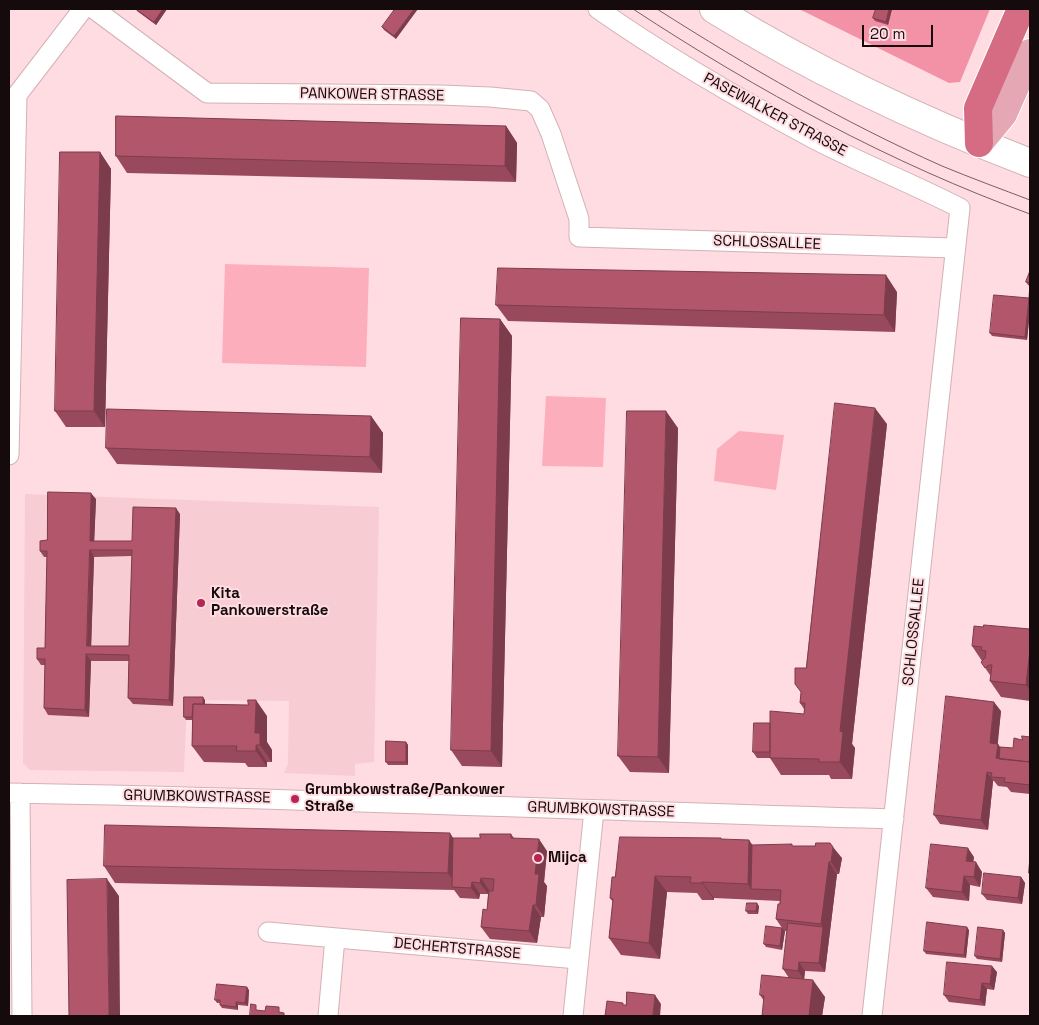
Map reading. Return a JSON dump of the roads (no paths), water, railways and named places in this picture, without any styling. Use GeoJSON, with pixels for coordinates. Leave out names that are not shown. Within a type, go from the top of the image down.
{"type":"FeatureCollection","features":[{"type":"Feature","properties":{"kind":"highway"},"geometry":{"type":"LineString","coordinates":[[979,143],[978,108],[1021,9]]}},
{"type":"Feature","properties":{"kind":"main road"},"geometry":{"type":"LineString","coordinates":[[714,9],[813,65],[955,133],[1030,163]]}},
{"type":"Feature","properties":{"kind":"main road"},"geometry":{"type":"LineString","coordinates":[[979,143],[1003,114],[1030,53]]}},
{"type":"Feature","properties":{"kind":"street"},"geometry":{"type":"LineString","coordinates":[[9,455],[17,95],[83,9]]}},
{"type":"Feature","properties":{"kind":"street","name":"PANKOWER STRASSE"},"geometry":{"type":"LineString","coordinates":[[94,9],[207,93],[490,97],[532,102],[540,110],[551,134],[579,219],[579,238]]}},
{"type":"Feature","properties":{"kind":"street","name":"PASEWALKER STRASSE"},"geometry":{"type":"LineString","coordinates":[[598,9],[698,74],[773,116],[818,140],[960,208]]}},
{"type":"Feature","properties":{"kind":"street","name":"SCHLOSSALLEE"},"geometry":{"type":"LineString","coordinates":[[872,1016],[960,208]]}},
{"type":"Feature","properties":{"kind":"street","name":"SCHLOSSALLEE"},"geometry":{"type":"LineString","coordinates":[[579,238],[955,248]]}},
{"type":"Feature","properties":{"kind":"street"},"geometry":{"type":"LineString","coordinates":[[14,793],[22,1016]]}},
{"type":"Feature","properties":{"kind":"street","name":"GRUMBKOWSTRASSE"},"geometry":{"type":"LineString","coordinates":[[14,793],[305,799],[894,819]]}},
{"type":"Feature","properties":{"kind":"street"},"geometry":{"type":"LineString","coordinates":[[573,1016],[594,810]]}},
{"type":"Feature","properties":{"kind":"street","name":"DECHERTSTRASSE"},"geometry":{"type":"LineString","coordinates":[[268,932],[578,959]]}},
{"type":"Feature","properties":{"kind":"street"},"geometry":{"type":"LineString","coordinates":[[328,1016],[336,938]]}},
{"type":"Feature","properties":{"kind":"tram line"},"geometry":{"type":"LineString","coordinates":[[633,9],[728,68],[826,123],[926,172],[1030,214]]}},
{"type":"Feature","properties":{"kind":"tram line"},"geometry":{"type":"LineString","coordinates":[[657,9],[761,73],[868,131],[942,166],[1030,200]]}},
{"type":"Feature","properties":{"kind":"place","name":"Kita Pankowerstraße"},"geometry":{"type":"Point","coordinates":[201,603]}},
{"type":"Feature","properties":{"kind":"place","name":"Grumbkowstraße/Pankower Straße"},"geometry":{"type":"Point","coordinates":[295,799]}},
{"type":"Feature","properties":{"kind":"place","name":"Mijca"},"geometry":{"type":"Point","coordinates":[538,858]}}]}
